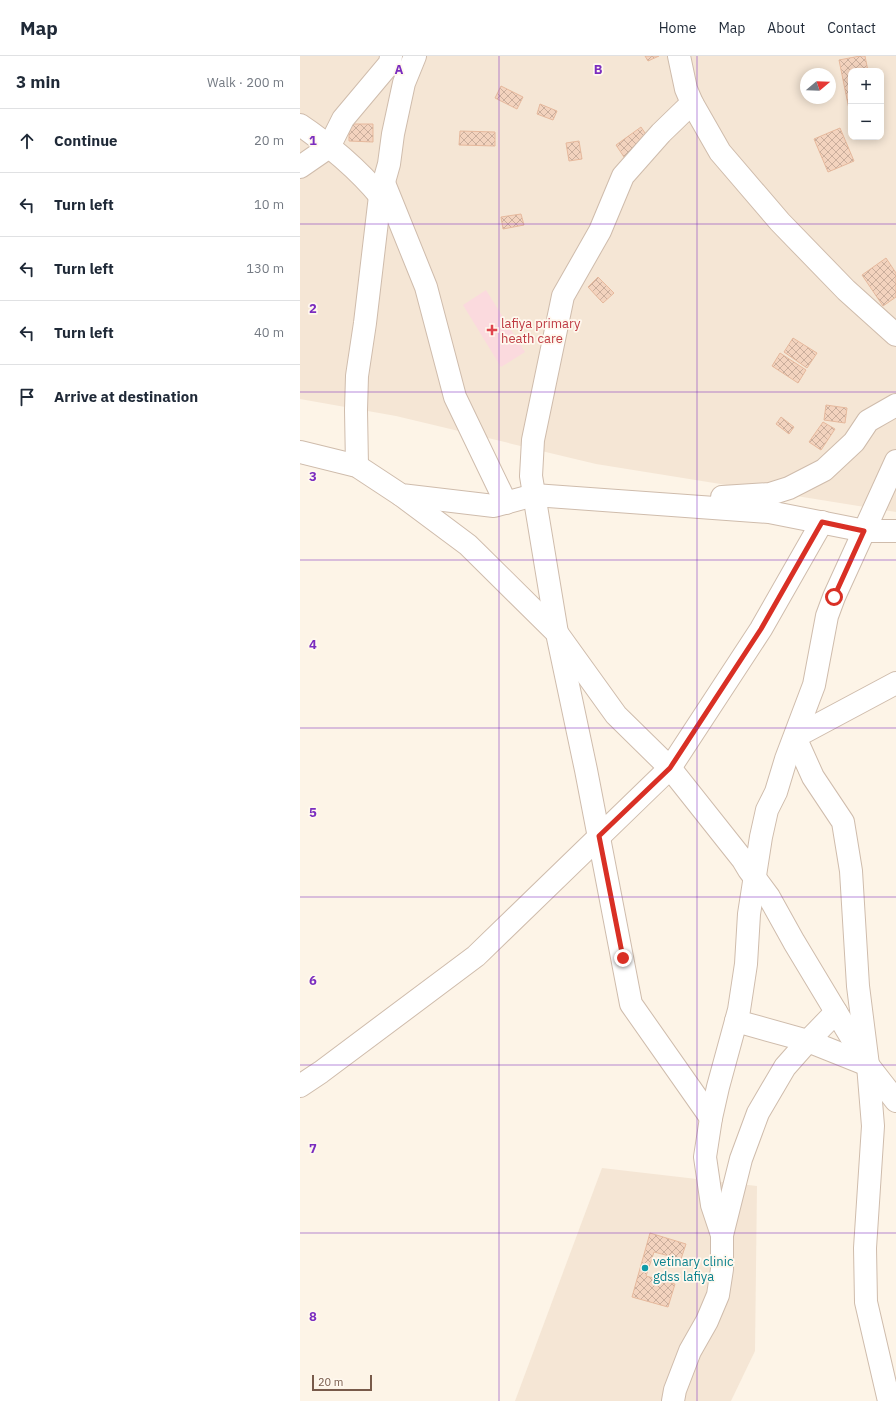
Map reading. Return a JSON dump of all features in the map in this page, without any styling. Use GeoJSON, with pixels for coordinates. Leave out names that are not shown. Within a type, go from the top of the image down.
{"type":"FeatureCollection","features":[{"type":"Feature","properties":{"kind":"street"},"geometry":{"type":"LineString","coordinates":[[300,167],[329,147],[343,119],[390,63],[391,56]]}},
{"type":"Feature","properties":{"kind":"street"},"geometry":{"type":"LineString","coordinates":[[402,56],[404,84]]}},
{"type":"Feature","properties":{"kind":"street"},"geometry":{"type":"LineString","coordinates":[[357,466],[357,376],[366,323],[382,190],[389,164],[393,134],[404,84],[415,56]]}},
{"type":"Feature","properties":{"kind":"street"},"geometry":{"type":"LineString","coordinates":[[679,56],[692,103],[720,152],[780,222],[846,290],[896,335]]}},
{"type":"Feature","properties":{"kind":"street"},"geometry":{"type":"LineString","coordinates":[[692,103],[661,133],[623,176],[600,231],[563,296],[533,440],[531,476],[557,633],[632,1004],[711,1118]]}},
{"type":"Feature","properties":{"kind":"street"},"geometry":{"type":"LineString","coordinates":[[300,125],[318,137],[368,182],[382,190],[426,287],[455,397],[506,503]]}},
{"type":"Feature","properties":{"kind":"street"},"geometry":{"type":"LineString","coordinates":[[655,504],[717,497],[770,494],[789,488],[824,470],[854,442],[868,421],[896,405]]}},
{"type":"Feature","properties":{"kind":"street"},"geometry":{"type":"LineString","coordinates":[[300,452],[357,466],[401,495],[468,545],[557,633],[616,715],[670,768],[743,860],[769,897],[868,1065],[896,1102]]}},
{"type":"Feature","properties":{"kind":"street"},"geometry":{"type":"LineString","coordinates":[[722,1235],[712,1205],[705,1158],[711,1118],[718,1087],[736,1021],[746,964],[750,914],[755,878],[767,810],[776,792],[814,685],[827,616],[896,461]]}},
{"type":"Feature","properties":{"kind":"street"},"geometry":{"type":"LineString","coordinates":[[401,495],[494,506],[534,495],[769,512],[864,531],[896,531]]}},
{"type":"Feature","properties":{"kind":"street"},"geometry":{"type":"LineString","coordinates":[[300,1086],[321,1072],[476,956],[670,768],[761,629],[822,522]]}},
{"type":"Feature","properties":{"kind":"street"},"geometry":{"type":"LineString","coordinates":[[795,737],[896,683]]}},
{"type":"Feature","properties":{"kind":"street"},"geometry":{"type":"LineString","coordinates":[[795,737],[813,777],[843,822],[846,834],[851,871],[858,986],[868,1065],[873,1126],[865,1248],[866,1302],[889,1401]]}},
{"type":"Feature","properties":{"kind":"street"},"geometry":{"type":"LineString","coordinates":[[673,1401],[675,1390],[690,1351],[707,1321],[718,1296],[722,1269],[722,1235],[741,1159],[758,1113],[784,1067],[836,1012]]}},
{"type":"Feature","properties":{"kind":"street"},"geometry":{"type":"LineString","coordinates":[[736,1021],[808,1041],[868,1065]]}},
{"type":"Feature","properties":{"kind":"shaded area"},"geometry":{"type":"Polygon","coordinates":[[[300,56],[896,56],[896,512],[596,464],[396,416],[300,399],[300,56]]]}},
{"type":"Feature","properties":{"kind":"shaded area"},"geometry":{"type":"Polygon","coordinates":[[[486,290],[525,352],[501,367],[463,305],[486,290]]]}},
{"type":"Feature","properties":{"kind":"shaded area"},"geometry":{"type":"Polygon","coordinates":[[[602,1168],[757,1186],[755,1351],[731,1401],[515,1401],[602,1168]]]}},
{"type":"Feature","properties":{"kind":"building"},"geometry":{"type":"Polygon","coordinates":[[[645,56],[659,56],[648,61],[645,56]]]}},
{"type":"Feature","properties":{"kind":"building"},"geometry":{"type":"Polygon","coordinates":[[[865,56],[867,68],[848,68],[848,104],[839,60],[865,56]]]}},
{"type":"Feature","properties":{"kind":"building"},"geometry":{"type":"Polygon","coordinates":[[[501,86],[523,97],[517,109],[495,98],[501,86]]]}},
{"type":"Feature","properties":{"kind":"building"},"geometry":{"type":"Polygon","coordinates":[[[540,104],[557,111],[553,120],[537,114],[540,104]]]}},
{"type":"Feature","properties":{"kind":"building"},"geometry":{"type":"Polygon","coordinates":[[[349,124],[373,124],[373,142],[349,141],[349,124]]]}},
{"type":"Feature","properties":{"kind":"building"},"geometry":{"type":"Polygon","coordinates":[[[641,127],[649,139],[624,157],[616,145],[641,127]]]}},
{"type":"Feature","properties":{"kind":"building"},"geometry":{"type":"Polygon","coordinates":[[[840,128],[854,161],[828,172],[814,139],[840,128]]]}},
{"type":"Feature","properties":{"kind":"building"},"geometry":{"type":"Polygon","coordinates":[[[460,131],[495,132],[495,146],[459,145],[460,131]]]}},
{"type":"Feature","properties":{"kind":"building"},"geometry":{"type":"Polygon","coordinates":[[[579,141],[582,159],[569,161],[566,143],[579,141]]]}},
{"type":"Feature","properties":{"kind":"building"},"geometry":{"type":"Polygon","coordinates":[[[521,214],[524,225],[503,229],[501,217],[521,214]]]}},
{"type":"Feature","properties":{"kind":"building"},"geometry":{"type":"Polygon","coordinates":[[[886,258],[896,273],[896,297],[883,306],[862,275],[886,258]]]}},
{"type":"Feature","properties":{"kind":"building"},"geometry":{"type":"Polygon","coordinates":[[[598,277],[614,293],[603,303],[588,287],[598,277]]]}},
{"type":"Feature","properties":{"kind":"building"},"geometry":{"type":"Polygon","coordinates":[[[793,338],[817,353],[807,368],[784,352],[793,338]]]}},
{"type":"Feature","properties":{"kind":"building"},"geometry":{"type":"Polygon","coordinates":[[[780,353],[806,370],[798,383],[772,366],[780,353]]]}},
{"type":"Feature","properties":{"kind":"building"},"geometry":{"type":"Polygon","coordinates":[[[826,405],[847,408],[845,423],[824,420],[826,405]]]}},
{"type":"Feature","properties":{"kind":"building"},"geometry":{"type":"Polygon","coordinates":[[[781,417],[794,427],[789,434],[776,424],[781,417]]]}},
{"type":"Feature","properties":{"kind":"building"},"geometry":{"type":"Polygon","coordinates":[[[823,422],[835,429],[821,450],[809,442],[823,422]]]}},
{"type":"Feature","properties":{"kind":"building","name":"vetinary clinic gdss lafiya"},"geometry":{"type":"Polygon","coordinates":[[[650,1233],[686,1244],[681,1259],[654,1252],[646,1276],[675,1284],[668,1307],[632,1297],[650,1233]]]}},
{"type":"Feature","properties":{"kind":"place","name":"lafiya primary heath care"},"geometry":{"type":"Point","coordinates":[492,330]}},
{"type":"Feature","properties":{"kind":"place","name":"vetinary clinic gdss lafiya"},"geometry":{"type":"Point","coordinates":[645,1268]}},
{"type":"Feature","properties":{"kind":"route"},"geometry":{"type":"LineString","coordinates":[[623,958],[599,836],[670,768],[761,629],[822,522],[864,531],[834,597]]}}]}
